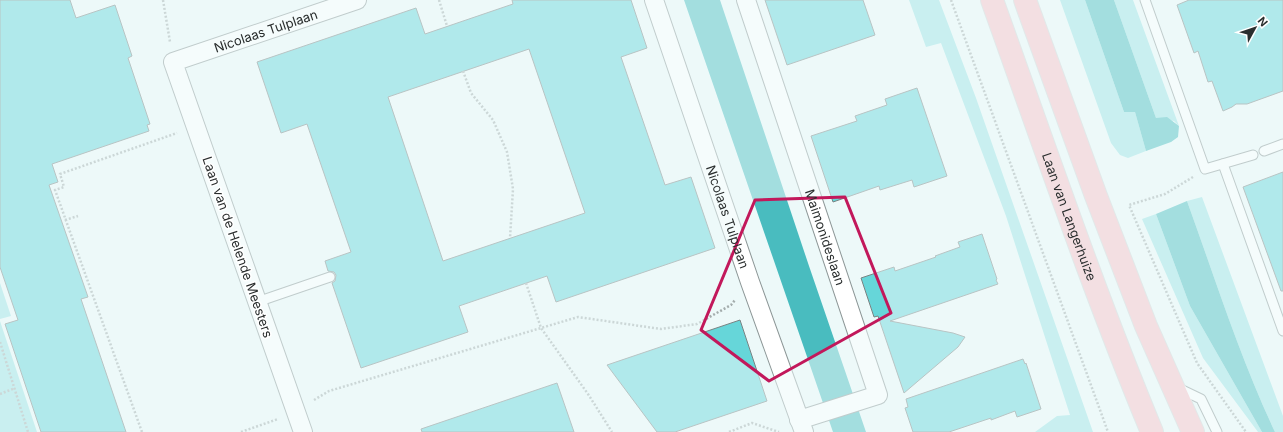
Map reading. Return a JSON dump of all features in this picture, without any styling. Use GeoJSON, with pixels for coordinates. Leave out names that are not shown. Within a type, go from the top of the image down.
{"type":"FeatureCollection","features":[{"type":"Feature","properties":{"kind":"main road","name":"Laan van Langerhuize"},"geometry":{"type":"LineString","coordinates":[[992,0],[1074,232],[1120,355],[1152,432]]}},
{"type":"Feature","properties":{"kind":"main road"},"geometry":{"type":"LineString","coordinates":[[1025,0],[1096,196],[1146,326],[1193,432]]}},
{"type":"Feature","properties":{"kind":"street","name":"Nicolaas Tulplaan"},"geometry":{"type":"LineString","coordinates":[[173,62],[358,0]]}},
{"type":"Feature","properties":{"kind":"street","name":"Nicolaas Tulplaan"},"geometry":{"type":"LineString","coordinates":[[654,0],[750,282],[802,426]]}},
{"type":"Feature","properties":{"kind":"street","name":"Maimonideslaan"},"geometry":{"type":"LineString","coordinates":[[746,0],[878,395],[817,414],[802,426]]}},
{"type":"Feature","properties":{"kind":"street","name":"Laan van de Helende Meesters"},"geometry":{"type":"LineString","coordinates":[[173,62],[303,432]]}},
{"type":"Feature","properties":{"kind":"lane"},"geometry":{"type":"LineString","coordinates":[[1145,0],[1205,169],[1253,154]]}},
{"type":"Feature","properties":{"kind":"lane"},"geometry":{"type":"LineString","coordinates":[[1264,151],[1283,144]]}},
{"type":"Feature","properties":{"kind":"lane"},"geometry":{"type":"LineString","coordinates":[[1223,164],[1283,331]]}},
{"type":"Feature","properties":{"kind":"lane"},"geometry":{"type":"LineString","coordinates":[[257,302],[330,277]]}},
{"type":"Feature","properties":{"kind":"lane"},"geometry":{"type":"LineString","coordinates":[[1173,385],[1201,399],[1217,432]]}},
{"type":"Feature","properties":{"kind":"path"},"geometry":{"type":"LineString","coordinates":[[163,0],[173,62]]}},
{"type":"Feature","properties":{"kind":"path"},"geometry":{"type":"LineString","coordinates":[[439,0],[447,26]]}},
{"type":"Feature","properties":{"kind":"path"},"geometry":{"type":"LineString","coordinates":[[951,0],[1108,432]]}},
{"type":"Feature","properties":{"kind":"path"},"geometry":{"type":"LineString","coordinates":[[463,71],[471,92],[493,120],[507,152],[513,189],[510,238]]}},
{"type":"Feature","properties":{"kind":"path"},"geometry":{"type":"LineString","coordinates":[[142,432],[54,190],[64,187],[60,174],[196,126]]}},
{"type":"Feature","properties":{"kind":"path"},"geometry":{"type":"LineString","coordinates":[[1205,169],[1165,194],[1129,205],[1197,363],[1246,432]]}},
{"type":"Feature","properties":{"kind":"path"},"geometry":{"type":"LineString","coordinates":[[65,220],[78,216]]}},
{"type":"Feature","properties":{"kind":"path"},"geometry":{"type":"LineString","coordinates":[[241,432],[296,412],[329,391],[578,317],[661,330],[697,324],[731,305],[750,282]]}},
{"type":"Feature","properties":{"kind":"path"},"geometry":{"type":"LineString","coordinates":[[526,283],[541,328],[588,394],[612,432]]}},
{"type":"Feature","properties":{"kind":"path"},"geometry":{"type":"LineString","coordinates":[[0,342],[28,432]]}},
{"type":"Feature","properties":{"kind":"path"},"geometry":{"type":"LineString","coordinates":[[0,394],[14,388]]}},
{"type":"Feature","properties":{"kind":"path"},"geometry":{"type":"LineString","coordinates":[[729,432],[752,423],[779,432]]}},
{"type":"Feature","properties":{"kind":"highlighted area"},"geometry":{"type":"Polygon","coordinates":[[[845,197],[891,313],[769,381],[701,330],[755,200],[845,197]]]}},
{"type":"Feature","properties":{"kind":"shaded area"},"geometry":{"type":"Polygon","coordinates":[[[684,0],[720,0],[866,432],[833,432],[684,0]]]}},
{"type":"Feature","properties":{"kind":"shaded area"},"geometry":{"type":"Polygon","coordinates":[[[909,0],[939,0],[976,98],[1093,432],[1035,432],[1057,416],[1070,415],[1006,216],[941,43],[926,47],[909,0]]]}},
{"type":"Feature","properties":{"kind":"shaded area"},"geometry":{"type":"Polygon","coordinates":[[[1060,0],[1085,0],[1124,112],[1135,112],[1146,151],[1128,158],[1120,155],[1111,143],[1060,0]]]}},
{"type":"Feature","properties":{"kind":"shaded area"},"geometry":{"type":"Polygon","coordinates":[[[1085,0],[1114,0],[1156,118],[1167,117],[1179,126],[1178,137],[1171,142],[1146,151],[1135,112],[1124,112],[1085,0]]]}},
{"type":"Feature","properties":{"kind":"shaded area"},"geometry":{"type":"Polygon","coordinates":[[[1114,0],[1133,0],[1179,126],[1174,121],[1156,118],[1114,0]]]}},
{"type":"Feature","properties":{"kind":"shaded area"},"geometry":{"type":"Polygon","coordinates":[[[1202,197],[1283,416],[1283,432],[1275,432],[1250,376],[1187,201],[1202,197]]]}},
{"type":"Feature","properties":{"kind":"shaded area"},"geometry":{"type":"Polygon","coordinates":[[[1187,201],[1250,376],[1275,432],[1262,432],[1190,306],[1156,214],[1187,201]]]}},
{"type":"Feature","properties":{"kind":"shaded area"},"geometry":{"type":"Polygon","coordinates":[[[1156,214],[1190,306],[1262,432],[1258,432],[1203,358],[1142,219],[1156,214]]]}},
{"type":"Feature","properties":{"kind":"shaded area"},"geometry":{"type":"Polygon","coordinates":[[[0,283],[11,316],[0,319],[0,283]]]}},
{"type":"Feature","properties":{"kind":"shaded area"},"geometry":{"type":"Polygon","coordinates":[[[0,321],[37,432],[0,432],[0,321]]]}},
{"type":"Feature","properties":{"kind":"building"},"geometry":{"type":"Polygon","coordinates":[[[0,0],[70,0],[76,18],[115,5],[132,56],[128,58],[150,124],[147,125],[149,131],[52,164],[58,182],[49,185],[88,297],[81,299],[126,432],[41,432],[5,324],[18,320],[0,267],[0,0]]]}},
{"type":"Feature","properties":{"kind":"building"},"geometry":{"type":"Polygon","coordinates":[[[512,0],[631,0],[647,48],[621,57],[665,185],[691,177],[715,248],[556,302],[547,276],[459,306],[468,332],[361,368],[332,283],[335,281],[336,275],[334,272],[328,271],[325,261],[351,252],[307,124],[281,133],[257,62],[416,8],[425,34],[513,4],[512,0]],[[529,49],[388,97],[443,261],[585,213],[529,49]]]}},
{"type":"Feature","properties":{"kind":"building"},"geometry":{"type":"Polygon","coordinates":[[[765,0],[863,0],[875,35],[787,65],[765,0]]]}},
{"type":"Feature","properties":{"kind":"building"},"geometry":{"type":"Polygon","coordinates":[[[1189,0],[1283,0],[1283,91],[1247,104],[1236,104],[1223,111],[1212,81],[1208,82],[1198,51],[1194,53],[1177,5],[1189,0]]]}},
{"type":"Feature","properties":{"kind":"building"},"geometry":{"type":"Polygon","coordinates":[[[917,88],[947,176],[914,187],[912,180],[880,190],[879,186],[833,202],[811,136],[857,121],[855,116],[887,105],[885,99],[917,88]]]}},
{"type":"Feature","properties":{"kind":"building"},"geometry":{"type":"Polygon","coordinates":[[[1283,172],[1283,291],[1281,291],[1243,187],[1283,172]]]}},
{"type":"Feature","properties":{"kind":"building"},"geometry":{"type":"Polygon","coordinates":[[[982,234],[998,284],[890,321],[953,333],[965,337],[958,347],[904,393],[878,316],[874,317],[861,278],[894,267],[895,271],[936,257],[935,256],[960,247],[958,242],[982,234]]]}},
{"type":"Feature","properties":{"kind":"building"},"geometry":{"type":"Polygon","coordinates":[[[740,320],[767,401],[675,432],[657,432],[607,365],[740,320]]]}},
{"type":"Feature","properties":{"kind":"building"},"geometry":{"type":"Polygon","coordinates":[[[1023,359],[1025,364],[1026,363],[1041,409],[1017,417],[1015,411],[991,420],[991,418],[949,432],[913,432],[905,408],[908,407],[906,399],[1023,359]]]}},
{"type":"Feature","properties":{"kind":"building"},"geometry":{"type":"Polygon","coordinates":[[[557,383],[574,432],[422,432],[421,429],[557,383]]]}}]}
